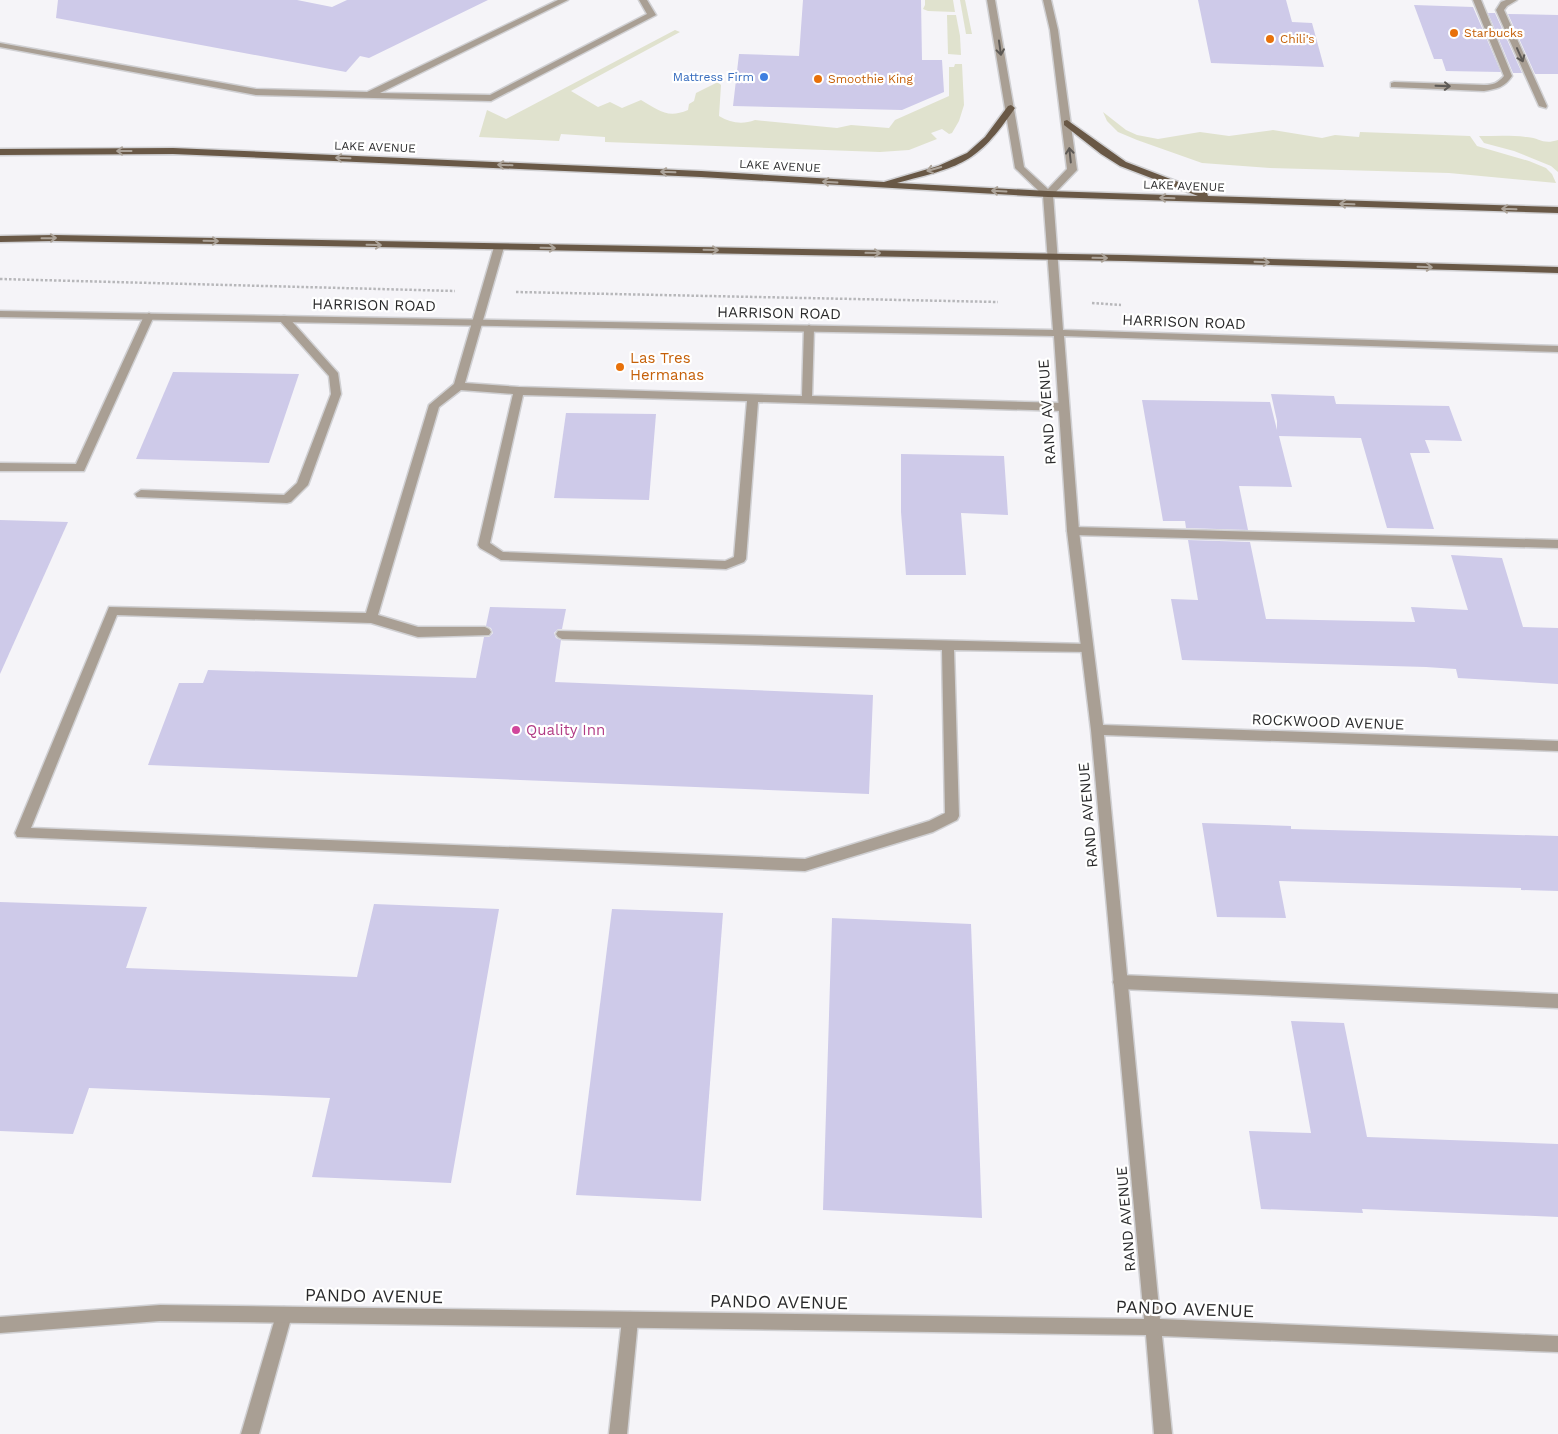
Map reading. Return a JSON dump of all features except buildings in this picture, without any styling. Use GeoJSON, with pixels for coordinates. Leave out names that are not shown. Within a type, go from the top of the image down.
{"type":"FeatureCollection","features":[{"type":"Feature","properties":{"kind":"main road"},"geometry":{"type":"LineString","coordinates":[[879,184],[954,163],[970,155],[992,136],[1011,108]]}},
{"type":"Feature","properties":{"kind":"main road"},"geometry":{"type":"LineString","coordinates":[[1067,122],[1104,152],[1123,164],[1216,200]]}},
{"type":"Feature","properties":{"kind":"main road","name":"LAKE AVENUE"},"geometry":{"type":"LineString","coordinates":[[0,152],[173,151],[701,174],[1048,194],[1558,210]]}},
{"type":"Feature","properties":{"kind":"main road"},"geometry":{"type":"LineString","coordinates":[[0,239],[64,238],[1051,257],[1558,270]]}},
{"type":"Feature","properties":{"kind":"street"},"geometry":{"type":"LineString","coordinates":[[368,95],[564,0]]}},
{"type":"Feature","properties":{"kind":"street"},"geometry":{"type":"LineString","coordinates":[[0,45],[256,92],[491,98],[652,15],[643,0]]}},
{"type":"Feature","properties":{"kind":"street"},"geometry":{"type":"LineString","coordinates":[[991,0],[1020,168],[1048,194],[1072,170],[1054,30],[1047,0]]}},
{"type":"Feature","properties":{"kind":"street"},"geometry":{"type":"LineString","coordinates":[[1394,85],[1484,88],[1498,86],[1504,82],[1508,76],[1477,0]]}},
{"type":"Feature","properties":{"kind":"street"},"geometry":{"type":"LineString","coordinates":[[1513,0],[1504,4],[1500,10],[1543,106]]}},
{"type":"Feature","properties":{"kind":"street","name":"RAND AVENUE"},"geometry":{"type":"LineString","coordinates":[[1048,194],[1051,257],[1073,531],[1097,730],[1162,1434]]}},
{"type":"Feature","properties":{"kind":"street"},"geometry":{"type":"LineString","coordinates":[[371,618],[434,405],[459,386],[499,247]]}},
{"type":"Feature","properties":{"kind":"street","name":"HARRISON ROAD"},"geometry":{"type":"LineString","coordinates":[[0,314],[1058,333],[1558,349]]}},
{"type":"Feature","properties":{"kind":"street"},"geometry":{"type":"LineString","coordinates":[[0,467],[80,468],[148,316]]}},
{"type":"Feature","properties":{"kind":"street"},"geometry":{"type":"LineString","coordinates":[[141,494],[287,499],[302,485],[336,394],[334,376],[284,319]]}},
{"type":"Feature","properties":{"kind":"street"},"geometry":{"type":"LineString","coordinates":[[807,400],[809,328]]}},
{"type":"Feature","properties":{"kind":"street"},"geometry":{"type":"LineString","coordinates":[[459,386],[489,390],[1063,407]]}},
{"type":"Feature","properties":{"kind":"street"},"geometry":{"type":"LineString","coordinates":[[519,391],[484,545],[501,556],[726,565],[740,559],[753,398]]}},
{"type":"Feature","properties":{"kind":"street"},"geometry":{"type":"LineString","coordinates":[[1073,531],[1558,544]]}},
{"type":"Feature","properties":{"kind":"street"},"geometry":{"type":"LineString","coordinates":[[485,632],[418,632],[371,618],[114,610],[22,833],[805,865],[933,826],[952,816],[948,645]]}},
{"type":"Feature","properties":{"kind":"street"},"geometry":{"type":"LineString","coordinates":[[562,634],[1087,649]]}},
{"type":"Feature","properties":{"kind":"street","name":"ROCKWOOD AVENUE"},"geometry":{"type":"LineString","coordinates":[[1097,730],[1558,746]]}},
{"type":"Feature","properties":{"kind":"street"},"geometry":{"type":"LineString","coordinates":[[1120,982],[1558,1001]]}},
{"type":"Feature","properties":{"kind":"street","name":"PANDO AVENUE"},"geometry":{"type":"LineString","coordinates":[[0,1325],[160,1313],[1153,1327],[1558,1344]]}},
{"type":"Feature","properties":{"kind":"street"},"geometry":{"type":"LineString","coordinates":[[250,1434],[284,1315]]}},
{"type":"Feature","properties":{"kind":"street"},"geometry":{"type":"LineString","coordinates":[[618,1434],[630,1320]]}},
{"type":"Feature","properties":{"kind":"path"},"geometry":{"type":"LineString","coordinates":[[0,278],[442,290]]}},
{"type":"Feature","properties":{"kind":"path"},"geometry":{"type":"LineString","coordinates":[[518,292],[998,302]]}},
{"type":"Feature","properties":{"kind":"green space"},"geometry":{"type":"Polygon","coordinates":[[[925,0],[953,0],[955,12],[928,11],[923,9],[925,0]]]}},
{"type":"Feature","properties":{"kind":"green space"},"geometry":{"type":"Polygon","coordinates":[[[960,0],[965,0],[972,34],[966,34],[960,0]]]}},
{"type":"Feature","properties":{"kind":"green space"},"geometry":{"type":"Polygon","coordinates":[[[947,15],[956,15],[961,55],[948,54],[947,15]]]}},
{"type":"Feature","properties":{"kind":"green space"},"geometry":{"type":"Polygon","coordinates":[[[675,30],[680,32],[571,91],[598,107],[610,102],[622,108],[641,100],[658,110],[674,114],[688,110],[689,104],[694,101],[696,93],[718,82],[721,85],[719,116],[732,122],[741,123],[755,120],[837,128],[851,125],[889,128],[895,120],[949,96],[949,67],[954,67],[955,64],[962,64],[964,105],[959,121],[952,133],[949,134],[942,129],[931,133],[937,139],[909,150],[880,152],[605,142],[605,137],[561,134],[559,141],[479,137],[487,110],[506,119],[675,30]]]}},
{"type":"Feature","properties":{"kind":"green space"},"geometry":{"type":"Polygon","coordinates":[[[1103,112],[1126,130],[1137,135],[1158,139],[1200,132],[1229,136],[1273,130],[1322,138],[1335,135],[1359,137],[1360,132],[1470,136],[1477,146],[1529,161],[1546,168],[1552,174],[1556,183],[1449,173],[1270,168],[1202,163],[1118,132],[1107,121],[1103,112]]]}},
{"type":"Feature","properties":{"kind":"green space"},"geometry":{"type":"Polygon","coordinates":[[[1479,136],[1521,136],[1549,142],[1558,140],[1558,172],[1551,166],[1514,151],[1484,143],[1479,136]]]}},
{"type":"Feature","properties":{"kind":"place","name":"Starbucks"},"geometry":{"type":"Point","coordinates":[1454,33]}},
{"type":"Feature","properties":{"kind":"place","name":"Chili's"},"geometry":{"type":"Point","coordinates":[1270,39]}},
{"type":"Feature","properties":{"kind":"place","name":"Mattress Firm"},"geometry":{"type":"Point","coordinates":[764,77]}},
{"type":"Feature","properties":{"kind":"place","name":"Smoothie King"},"geometry":{"type":"Point","coordinates":[818,79]}},
{"type":"Feature","properties":{"kind":"place","name":"Las Tres Hermanas"},"geometry":{"type":"Point","coordinates":[620,367]}},
{"type":"Feature","properties":{"kind":"place","name":"Quality Inn"},"geometry":{"type":"Point","coordinates":[516,730]}}]}
